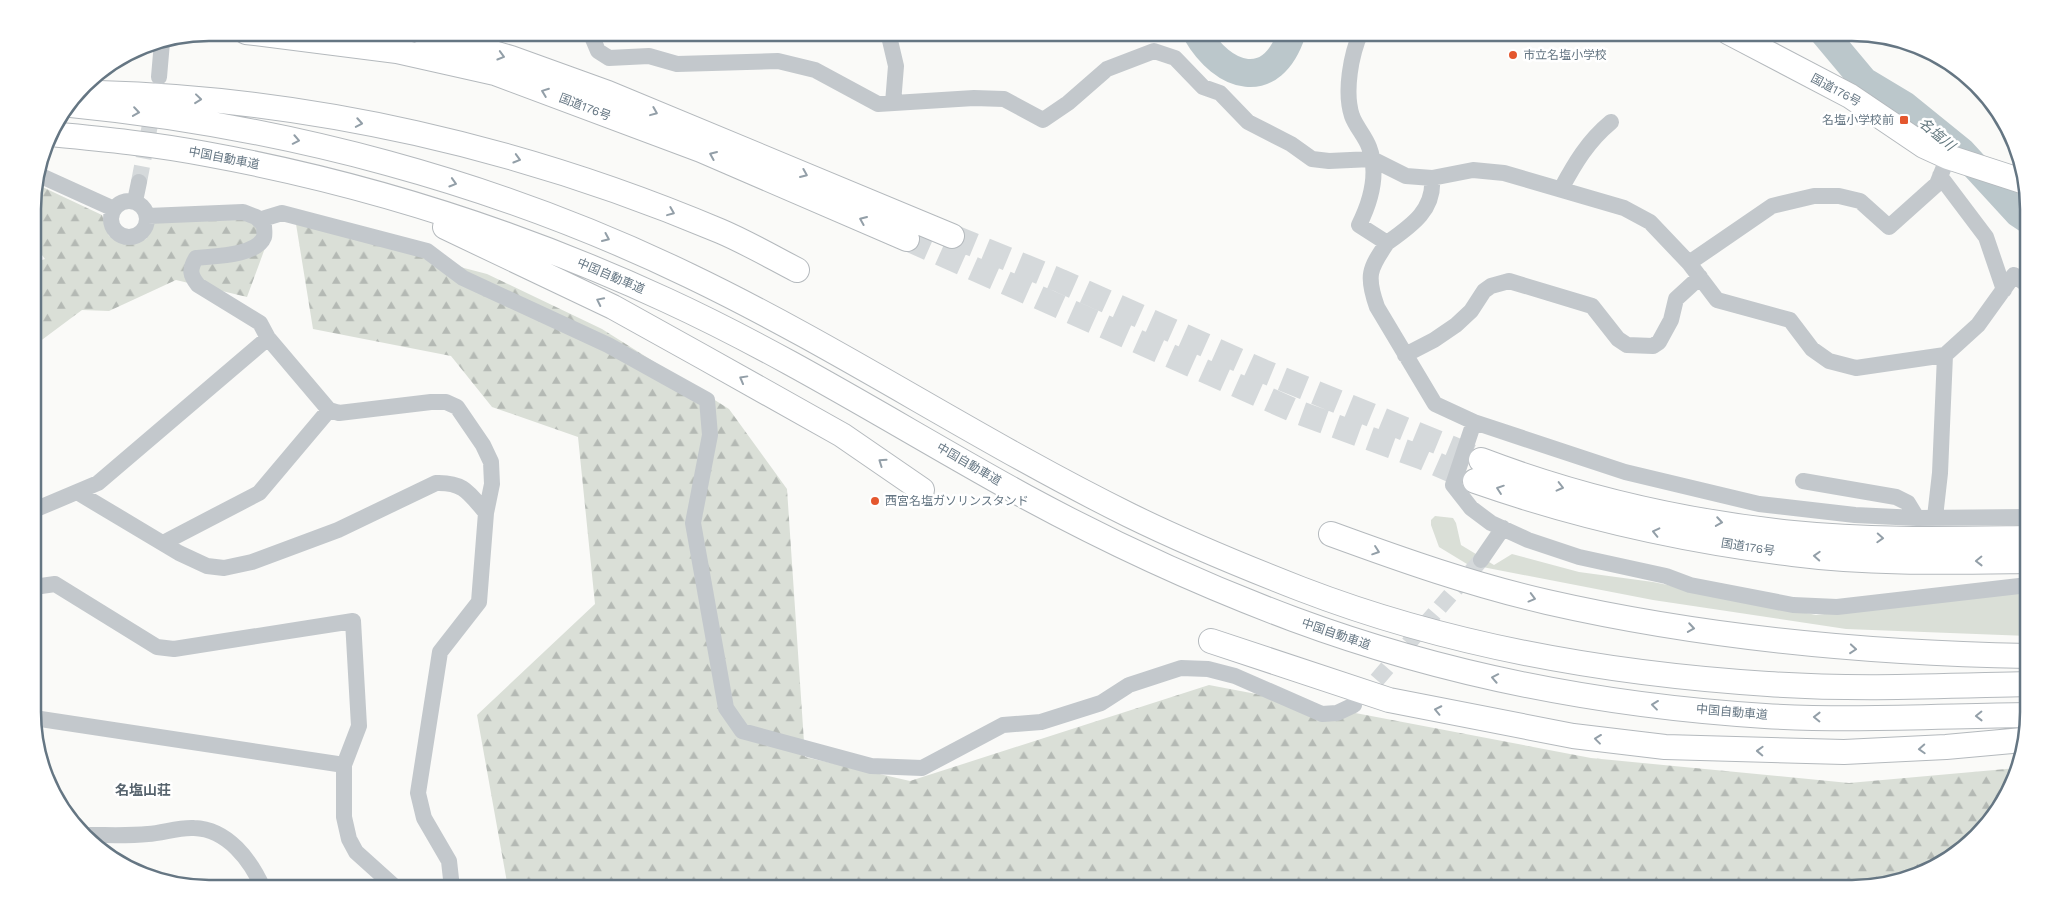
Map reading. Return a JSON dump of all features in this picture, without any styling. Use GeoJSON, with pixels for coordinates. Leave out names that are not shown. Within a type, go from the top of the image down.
{"type":"FeatureCollection","features":[{"type":"Feature","properties":{"kind":"highway","name":"国道176号"},"geometry":{"type":"LineString","coordinates":[[1745,41],[1850,96],[1924,146],[1944,166],[2017,180]]}},
{"type":"Feature","properties":{"kind":"highway","name":"国道176号"},"geometry":{"type":"LineString","coordinates":[[329,42],[397,50],[495,73],[701,150],[908,239]]}},
{"type":"Feature","properties":{"kind":"highway","name":"国道176号"},"geometry":{"type":"LineString","coordinates":[[455,42],[511,58],[608,93],[952,236]]}},
{"type":"Feature","properties":{"kind":"highway"},"geometry":{"type":"LineString","coordinates":[[87,93],[172,96],[238,103],[318,115],[468,145],[556,170],[642,201],[721,232],[798,270]]}},
{"type":"Feature","properties":{"kind":"highway"},"geometry":{"type":"LineString","coordinates":[[77,106],[214,124],[315,144],[507,200],[598,235],[688,275],[776,320],[1045,471],[1129,515],[1211,553],[1306,591],[1394,620],[1477,642],[1564,661],[1665,675],[1781,685],[1882,687],[2020,684]]}},
{"type":"Feature","properties":{"kind":"highway","name":"中国自動車道"},"geometry":{"type":"LineString","coordinates":[[59,135],[203,153],[304,174],[403,200],[498,230],[668,301],[772,353],[1028,498],[1112,540],[1199,581],[1294,619],[1381,649],[1482,676],[1560,692],[1656,705],[1766,716],[1877,718],[2020,715]]}},
{"type":"Feature","properties":{"kind":"highway"},"geometry":{"type":"LineString","coordinates":[[304,174],[456,232],[613,307],[842,435],[922,490]]}},
{"type":"Feature","properties":{"kind":"highway","name":"国道176号"},"geometry":{"type":"LineString","coordinates":[[2020,538],[1890,539],[1794,533],[1664,514],[1541,482],[1478,470],[1533,501],[1662,534],[1786,553],[1920,562],[2020,561]]}},
{"type":"Feature","properties":{"kind":"highway"},"geometry":{"type":"LineString","coordinates":[[1330,534],[1446,574],[1547,602],[1666,624],[1766,640],[1855,649],[2020,656]]}},
{"type":"Feature","properties":{"kind":"highway"},"geometry":{"type":"LineString","coordinates":[[1211,641],[1389,700],[1573,736],[1665,746],[1844,752],[1946,747],[2017,741]]}},
{"type":"Feature","properties":{"kind":"street"},"geometry":{"type":"LineString","coordinates":[[1357,41],[1354,49],[1350,91],[1352,115],[1369,146],[1374,178],[1368,206],[1359,225],[1387,243]]}},
{"type":"Feature","properties":{"kind":"street"},"geometry":{"type":"LineString","coordinates":[[594,42],[598,51],[609,58],[649,56],[677,64],[778,61],[815,70],[878,104],[1004,99],[1044,120],[1068,103],[1108,69],[1154,51],[1175,58],[1203,87],[1220,93],[1248,122],[1291,144],[1312,160],[1372,160],[1406,176],[1432,178],[1473,170],[1504,173],[1624,208],[1650,222],[1690,263],[1717,300],[1790,320],[1812,349],[1829,361],[1856,368],[1945,355],[1978,325],[2014,275],[2020,280]]}},
{"type":"Feature","properties":{"kind":"street"},"geometry":{"type":"LineString","coordinates":[[890,42],[896,66],[893,103]]}},
{"type":"Feature","properties":{"kind":"street"},"geometry":{"type":"LineString","coordinates":[[159,77],[161,49]]}},
{"type":"Feature","properties":{"kind":"street"},"geometry":{"type":"LineString","coordinates":[[1561,189],[1578,157],[1594,136],[1611,122]]}},
{"type":"Feature","properties":{"kind":"street"},"geometry":{"type":"LineString","coordinates":[[1690,263],[1772,206],[1814,196],[1839,196],[1860,201],[1889,226],[1937,184],[1944,166]]}},
{"type":"Feature","properties":{"kind":"street"},"geometry":{"type":"LineString","coordinates":[[1944,166],[1986,237],[2004,290]]}},
{"type":"Feature","properties":{"kind":"street"},"geometry":{"type":"LineString","coordinates":[[44,177],[55,180],[114,209]]}},
{"type":"Feature","properties":{"kind":"street"},"geometry":{"type":"LineString","coordinates":[[1432,178],[1432,199],[1424,211],[1406,230],[1387,243],[1371,266],[1371,290],[1376,307],[1435,404],[1474,422],[1625,472],[1759,504],[1917,518],[2020,517]]}},
{"type":"Feature","properties":{"kind":"street"},"geometry":{"type":"LineString","coordinates":[[135,201],[140,182]]}},
{"type":"Feature","properties":{"kind":"street"},"geometry":{"type":"LineString","coordinates":[[126,201],[135,201],[143,206],[148,216],[146,228],[142,233],[130,237],[119,234],[112,224],[114,209],[126,201]]}},
{"type":"Feature","properties":{"kind":"street"},"geometry":{"type":"LineString","coordinates":[[148,216],[243,212],[259,220],[264,225],[264,236],[258,245],[244,252],[196,258],[191,267],[191,276],[198,285],[260,323],[268,338],[329,410],[339,413],[431,402],[446,402],[457,407],[483,445],[491,462],[492,484],[486,513],[479,602],[440,652],[418,793],[424,818],[449,861],[451,880]]}},
{"type":"Feature","properties":{"kind":"street"},"geometry":{"type":"LineString","coordinates":[[259,220],[282,213],[427,251],[463,278],[608,345],[707,400],[710,435],[693,523],[726,708],[742,731],[871,766],[922,768],[1003,726],[1041,722],[1101,703],[1129,685],[1181,668],[1208,669],[1235,676],[1322,714],[1337,713],[1354,705]]}},
{"type":"Feature","properties":{"kind":"street"},"geometry":{"type":"LineString","coordinates":[[1405,355],[1434,340],[1456,325],[1471,310],[1484,290],[1509,281],[1592,306],[1618,339],[1626,345],[1653,346],[1659,342],[1671,320],[1676,300],[1700,277]]}},
{"type":"Feature","properties":{"kind":"street"},"geometry":{"type":"LineString","coordinates":[[41,507],[98,484],[268,338]]}},
{"type":"Feature","properties":{"kind":"street"},"geometry":{"type":"LineString","coordinates":[[1935,517],[1940,473],[1945,355]]}},
{"type":"Feature","properties":{"kind":"street"},"geometry":{"type":"LineString","coordinates":[[163,543],[259,493],[329,410]]}},
{"type":"Feature","properties":{"kind":"street"},"geometry":{"type":"LineString","coordinates":[[1474,422],[1453,485],[1471,508],[1503,528],[1528,540],[1579,558],[1666,576],[1690,585],[1793,605],[1837,607],[2020,586]]}},
{"type":"Feature","properties":{"kind":"street"},"geometry":{"type":"LineString","coordinates":[[1803,481],[1896,497],[1908,503],[1917,518]]}},
{"type":"Feature","properties":{"kind":"street"},"geometry":{"type":"LineString","coordinates":[[77,492],[163,543],[207,566],[224,568],[252,562],[338,530],[436,484],[452,482],[464,488],[486,513]]}},
{"type":"Feature","properties":{"kind":"street"},"geometry":{"type":"LineString","coordinates":[[1480,560],[1503,528]]}},
{"type":"Feature","properties":{"kind":"street"},"geometry":{"type":"LineString","coordinates":[[41,587],[55,584],[157,647],[174,649],[353,621],[359,726],[344,765],[342,795],[349,839],[356,852],[387,880]]}},
{"type":"Feature","properties":{"kind":"street"},"geometry":{"type":"LineString","coordinates":[[42,719],[344,765]]}},
{"type":"Feature","properties":{"kind":"street"},"geometry":{"type":"LineString","coordinates":[[95,835],[148,834],[194,828],[209,830],[229,842],[247,858],[259,880]]}},
{"type":"Feature","properties":{"kind":"green space"},"geometry":{"type":"Polygon","coordinates":[[[43,187],[102,215],[109,236],[129,244],[146,239],[154,222],[249,218],[272,229],[247,297],[176,280],[109,311],[82,310],[42,340],[42,260],[45,259],[42,255],[43,187]]]}},
{"type":"Feature","properties":{"kind":"green space"},"geometry":{"type":"Polygon","coordinates":[[[296,224],[487,274],[602,329],[729,409],[787,489],[805,757],[910,781],[1209,685],[1591,758],[1849,783],[2010,769],[1997,796],[1985,814],[1971,831],[1954,845],[1916,867],[1895,874],[1863,879],[507,880],[477,715],[595,604],[578,437],[492,407],[451,356],[313,329],[296,224]]]}},
{"type":"Feature","properties":{"kind":"green space"},"geometry":{"type":"Polygon","coordinates":[[[1435,516],[1453,518],[1461,545],[1494,565],[1512,554],[1579,572],[1653,582],[1816,615],[2020,591],[2020,636],[1846,629],[1653,600],[1467,564],[1439,547],[1431,520],[1435,516]]]}},
{"type":"Feature","properties":{"kind":"waterway","name":"名塩川"},"geometry":{"type":"LineString","coordinates":[[1202,41],[1220,61],[1233,69],[1247,73],[1260,72],[1272,65],[1283,52],[1288,41]]}},
{"type":"Feature","properties":{"kind":"waterway","name":"名塩川"},"geometry":{"type":"LineString","coordinates":[[1831,41],[1864,81],[1904,105],[1962,152],[2020,214]]}},
{"type":"Feature","properties":{"kind":"tunnel"},"geometry":{"type":"LineString","coordinates":[[139,182],[154,104]]}},
{"type":"Feature","properties":{"kind":"tunnel"},"geometry":{"type":"LineString","coordinates":[[952,236],[1061,281],[1263,371],[1481,460]]}},
{"type":"Feature","properties":{"kind":"tunnel"},"geometry":{"type":"LineString","coordinates":[[907,239],[1297,412],[1423,458],[1475,481]]}},
{"type":"Feature","properties":{"kind":"tunnel"},"geometry":{"type":"LineString","coordinates":[[1361,698],[1481,560]]}},
{"type":"Feature","properties":{"kind":"place","name":"市立名塩小学校"},"geometry":{"type":"Point","coordinates":[1513,55]}},
{"type":"Feature","properties":{"kind":"place","name":"名塩小学校前"},"geometry":{"type":"Point","coordinates":[1904,120]}},
{"type":"Feature","properties":{"kind":"place","name":"西宮名塩ガソリンスタンド"},"geometry":{"type":"Point","coordinates":[875,501]}},
{"type":"Feature","properties":{"kind":"district","name":"名塩山荘"},"geometry":{"type":"Point","coordinates":[143,790]}}]}
